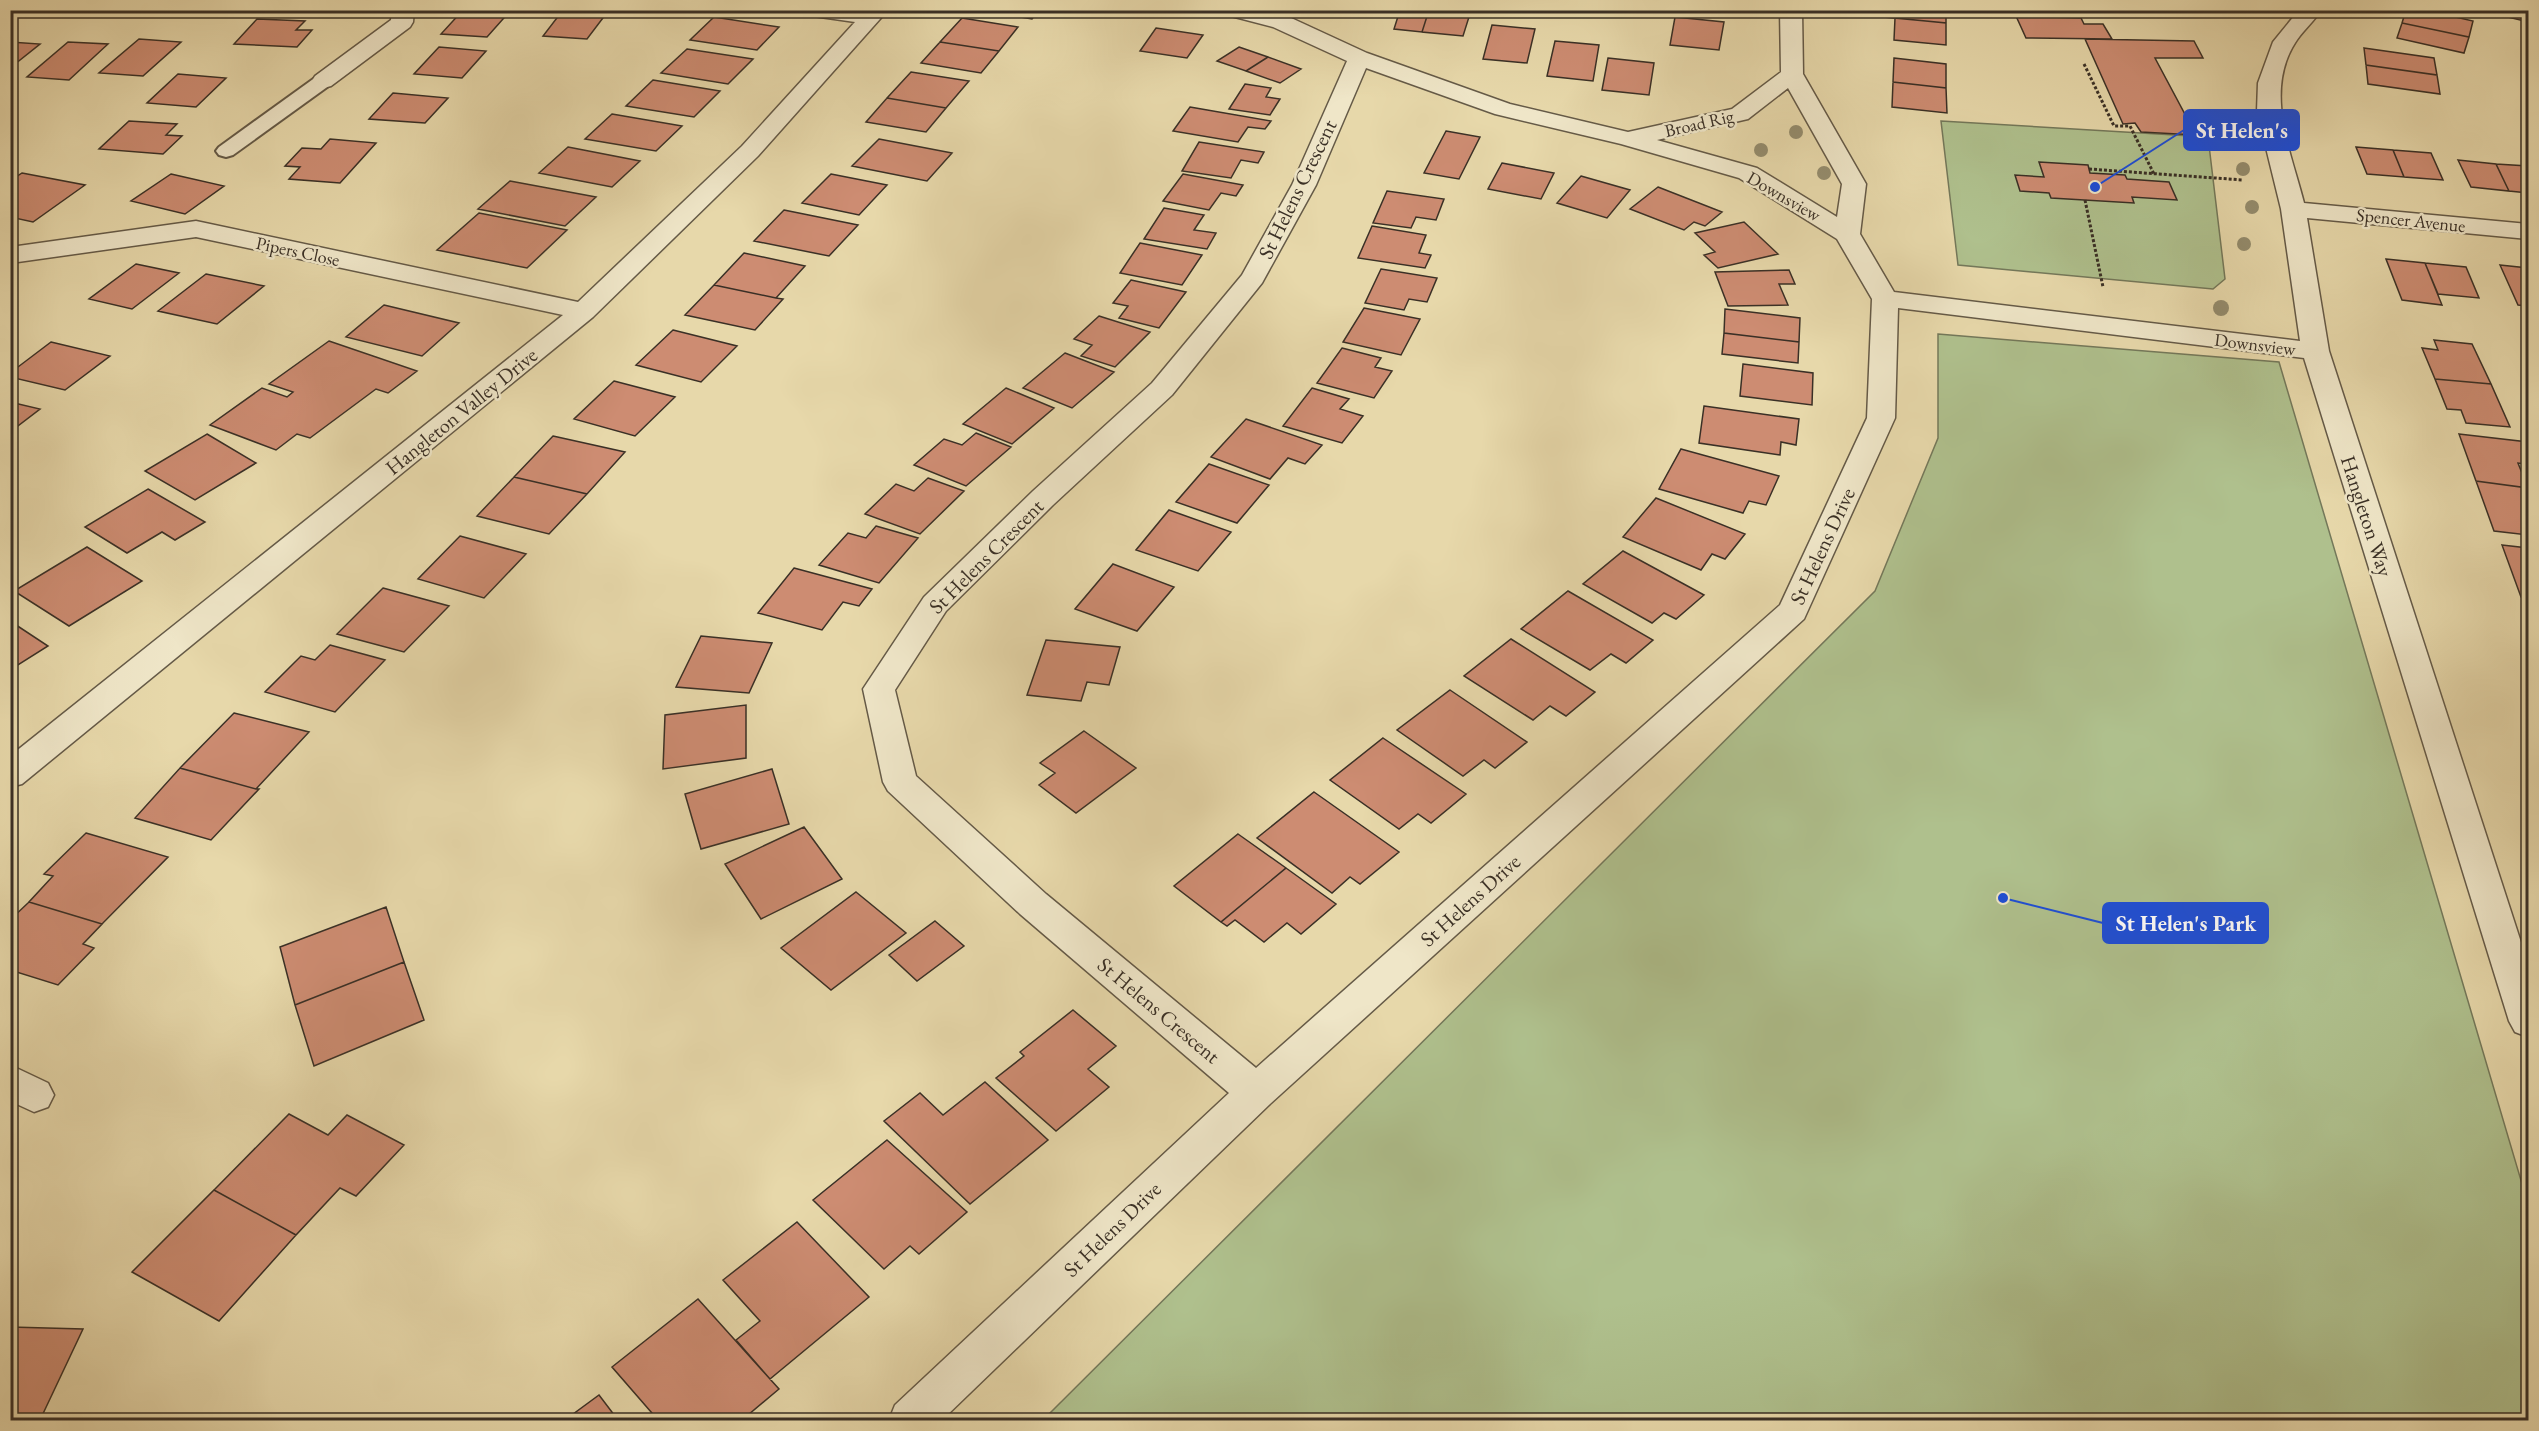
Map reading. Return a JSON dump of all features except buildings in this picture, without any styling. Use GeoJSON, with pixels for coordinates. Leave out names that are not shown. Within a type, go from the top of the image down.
{"type":"FeatureCollection","features":[{"type":"Feature","properties":{"kind":"street"},"geometry":{"type":"LineString","coordinates":[[323,81],[402,22],[403,10]]}},
{"type":"Feature","properties":{"kind":"street"},"geometry":{"type":"LineString","coordinates":[[814,10],[875,14]]}},
{"type":"Feature","properties":{"kind":"street","name":"Downsview"},"geometry":{"type":"LineString","coordinates":[[1236,10],[1288,16],[1359,58],[1503,109],[1628,139],[1748,173],[1847,234],[1885,299],[2315,351]]}},
{"type":"Feature","properties":{"kind":"street"},"geometry":{"type":"LineString","coordinates":[[1791,10],[1792,74],[1854,184],[1847,234]]}},
{"type":"Feature","properties":{"kind":"street","name":"Hangleton Way"},"geometry":{"type":"LineString","coordinates":[[2311,10],[2284,42],[2269,83],[2270,111],[2293,209],[2315,351],[2529,1021]]}},
{"type":"Feature","properties":{"kind":"street","name":"Hangleton Valley Drive"},"geometry":{"type":"LineString","coordinates":[[10,775],[584,311],[750,151],[875,14]]}},
{"type":"Feature","properties":{"kind":"street","name":"St Helens Crescent"},"geometry":{"type":"LineString","coordinates":[[1256,1092],[1033,904],[900,782],[879,689],[935,604],[1043,498],[1162,389],[1253,278],[1304,185],[1359,58]]}},
{"type":"Feature","properties":{"kind":"street","name":"Broad Rig"},"geometry":{"type":"LineString","coordinates":[[1628,139],[1740,114],[1792,74]]}},
{"type":"Feature","properties":{"kind":"street","name":"Spencer Avenue"},"geometry":{"type":"LineString","coordinates":[[2293,209],[2529,231]]}},
{"type":"Feature","properties":{"kind":"street","name":"Pipers Close"},"geometry":{"type":"LineString","coordinates":[[10,253],[196,229],[584,311]]}},
{"type":"Feature","properties":{"kind":"street","name":"St Helens Drive"},"geometry":{"type":"LineString","coordinates":[[911,1420],[1256,1092],[1793,611],[1881,418],[1885,299]]}},
{"type":"Feature","properties":{"kind":"lane"},"geometry":{"type":"LineString","coordinates":[[226,151],[323,81]]}},
{"type":"Feature","properties":{"kind":"path"},"geometry":{"type":"LineString","coordinates":[[2084,64],[2114,126],[2130,126],[2155,175]]}},
{"type":"Feature","properties":{"kind":"path"},"geometry":{"type":"LineString","coordinates":[[2089,169],[2286,183]]}},
{"type":"Feature","properties":{"kind":"path"},"geometry":{"type":"LineString","coordinates":[[2085,200],[2103,290]]}},
{"type":"Feature","properties":{"kind":"green space"},"geometry":{"type":"Polygon","coordinates":[[[1941,121],[2208,137],[2225,279],[2213,289],[1958,265],[1941,121]]]}},
{"type":"Feature","properties":{"kind":"green space"},"geometry":{"type":"Polygon","coordinates":[[[1938,334],[2279,362],[2528,1204],[2528,1420],[1043,1420],[1875,591],[1938,438],[1938,334]]]}},
{"type":"Feature","properties":{"kind":"place","name":"St Helen's"},"geometry":{"type":"Point","coordinates":[2095,187]}},
{"type":"Feature","properties":{"kind":"place","name":"St Helen's Park"},"geometry":{"type":"Point","coordinates":[2003,898]}}]}
